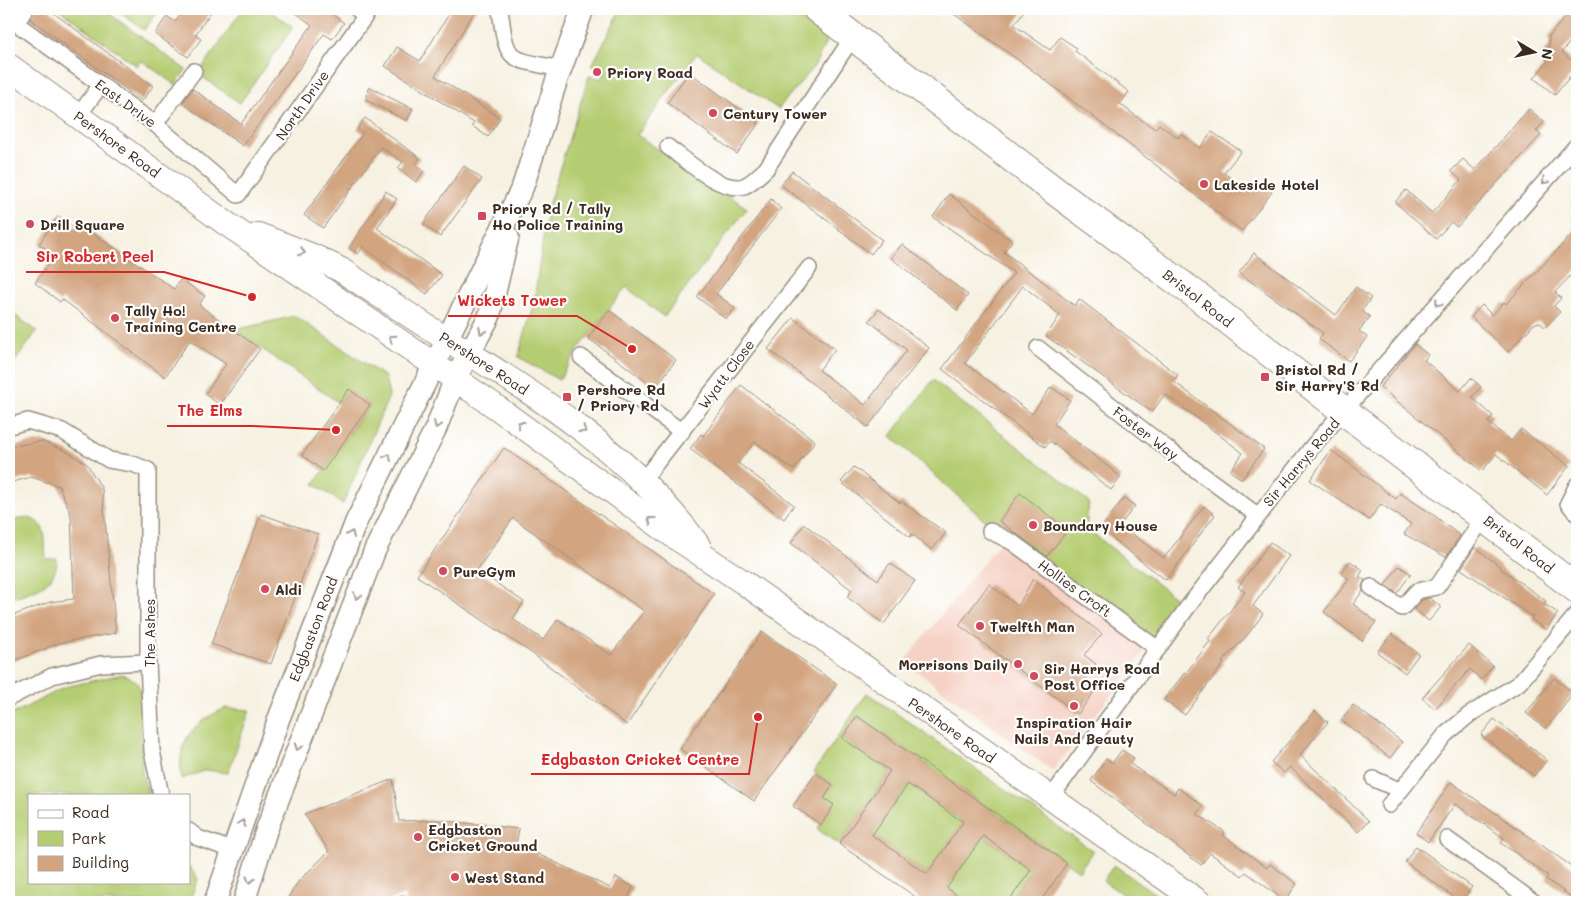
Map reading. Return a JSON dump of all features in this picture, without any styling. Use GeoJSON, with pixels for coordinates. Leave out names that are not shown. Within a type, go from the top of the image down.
{"type":"FeatureCollection","features":[{"type":"Feature","properties":{"kind":"highway","name":"Bristol Road"},"geometry":{"type":"LineString","coordinates":[[818,9],[1051,188],[1200,298],[1336,419],[1484,517],[1577,589]]}},
{"type":"Feature","properties":{"kind":"main road"},"geometry":{"type":"LineString","coordinates":[[455,379],[489,317],[517,200],[583,9]]}},
{"type":"Feature","properties":{"kind":"main road","name":"Pershore Road"},"geometry":{"type":"LineString","coordinates":[[9,66],[224,222],[455,379],[675,537],[706,556],[1199,902]]}},
{"type":"Feature","properties":{"kind":"main road"},"geometry":{"type":"LineString","coordinates":[[433,365],[517,200]]}},
{"type":"Feature","properties":{"kind":"main road","name":"Pershore Road"},"geometry":{"type":"LineString","coordinates":[[224,222],[315,257],[341,270],[470,353],[611,451],[643,480],[681,522],[706,556]]}},
{"type":"Feature","properties":{"kind":"main road","name":"Edgbaston Road"},"geometry":{"type":"LineString","coordinates":[[215,902],[289,693],[356,522],[433,365]]}},
{"type":"Feature","properties":{"kind":"main road","name":"Edgbaston Road"},"geometry":{"type":"LineString","coordinates":[[244,902],[257,858],[375,550],[436,428],[455,379]]}},
{"type":"Feature","properties":{"kind":"main road"},"geometry":{"type":"LineString","coordinates":[[289,693],[316,702]]}},
{"type":"Feature","properties":{"kind":"main road"},"geometry":{"type":"LineString","coordinates":[[232,850],[257,858]]}},
{"type":"Feature","properties":{"kind":"street"},"geometry":{"type":"LineString","coordinates":[[12,21],[26,9]]}},
{"type":"Feature","properties":{"kind":"street"},"geometry":{"type":"LineString","coordinates":[[500,9],[504,41],[508,51],[516,58],[527,62],[561,69]]}},
{"type":"Feature","properties":{"kind":"street","name":"North Drive"},"geometry":{"type":"LineString","coordinates":[[238,195],[362,12]]}},
{"type":"Feature","properties":{"kind":"street","name":"East Drive"},"geometry":{"type":"LineString","coordinates":[[12,21],[155,124],[238,195]]}},
{"type":"Feature","properties":{"kind":"street"},"geometry":{"type":"LineString","coordinates":[[668,147],[717,182],[744,186],[766,169],[854,36]]}},
{"type":"Feature","properties":{"kind":"street"},"geometry":{"type":"LineString","coordinates":[[155,124],[194,70]]}},
{"type":"Feature","properties":{"kind":"street"},"geometry":{"type":"LineString","coordinates":[[78,116],[101,85]]}},
{"type":"Feature","properties":{"kind":"street","name":"Sir Harrys Road"},"geometry":{"type":"LineString","coordinates":[[1050,799],[1257,515],[1336,419],[1577,145]]}},
{"type":"Feature","properties":{"kind":"street","name":"Wyatt Close"},"geometry":{"type":"LineString","coordinates":[[643,480],[809,268]]}},
{"type":"Feature","properties":{"kind":"street","name":"Foster Way"},"geometry":{"type":"LineString","coordinates":[[1038,348],[1169,450],[1257,515]]}},
{"type":"Feature","properties":{"kind":"street"},"geometry":{"type":"LineString","coordinates":[[581,357],[682,432]]}},
{"type":"Feature","properties":{"kind":"street","name":"The Ashes"},"geometry":{"type":"LineString","coordinates":[[9,426],[28,421],[62,431],[109,460],[133,464],[148,470],[148,662],[152,750],[161,794]]}},
{"type":"Feature","properties":{"kind":"street"},"geometry":{"type":"LineString","coordinates":[[1577,485],[1568,503],[1577,514]]}},
{"type":"Feature","properties":{"kind":"street"},"geometry":{"type":"LineString","coordinates":[[1371,587],[1402,608],[1417,591],[1437,588],[1484,517]]}},
{"type":"Feature","properties":{"kind":"street","name":"Hollies Croft"},"geometry":{"type":"LineString","coordinates":[[990,531],[1012,542],[1158,649]]}},
{"type":"Feature","properties":{"kind":"street"},"geometry":{"type":"LineString","coordinates":[[1389,805],[1399,790],[1445,735],[1469,715],[1520,683],[1577,614]]}},
{"type":"Feature","properties":{"kind":"street"},"geometry":{"type":"LineString","coordinates":[[9,698],[52,676],[101,664],[148,662]]}},
{"type":"Feature","properties":{"kind":"street"},"geometry":{"type":"LineString","coordinates":[[1374,779],[1399,790]]}},
{"type":"Feature","properties":{"kind":"street"},"geometry":{"type":"LineString","coordinates":[[190,832],[198,838],[232,850]]}},
{"type":"Feature","properties":{"kind":"street"},"geometry":{"type":"LineString","coordinates":[[1446,839],[1534,902]]}},
{"type":"Feature","properties":{"kind":"shaded area"},"geometry":{"type":"Polygon","coordinates":[[[1004,537],[1150,644],[1053,771],[904,662],[1004,537]]]}},
{"type":"Feature","properties":{"kind":"green space"},"geometry":{"type":"Polygon","coordinates":[[[59,9],[103,9],[186,70],[175,85],[141,60],[137,66],[59,9]]]}},
{"type":"Feature","properties":{"kind":"green space"},"geometry":{"type":"Polygon","coordinates":[[[115,9],[160,9],[144,30],[115,9]]]}},
{"type":"Feature","properties":{"kind":"green space"},"geometry":{"type":"Polygon","coordinates":[[[243,9],[267,9],[293,27],[240,103],[198,74],[243,9]]]}},
{"type":"Feature","properties":{"kind":"green space"},"geometry":{"type":"Polygon","coordinates":[[[621,9],[786,9],[828,37],[815,65],[778,109],[697,53],[637,135],[747,208],[664,317],[626,287],[577,351],[559,380],[518,357],[534,302],[547,209],[589,76],[602,79],[605,69],[592,65],[621,9]]]}},
{"type":"Feature","properties":{"kind":"green space"},"geometry":{"type":"Polygon","coordinates":[[[9,311],[37,331],[9,370],[9,311]]]}},
{"type":"Feature","properties":{"kind":"green space"},"geometry":{"type":"Polygon","coordinates":[[[295,316],[385,377],[389,396],[343,504],[314,484],[370,405],[349,390],[339,403],[235,330],[295,316]]]}},
{"type":"Feature","properties":{"kind":"green space"},"geometry":{"type":"Polygon","coordinates":[[[933,380],[1089,502],[1086,528],[1179,601],[1150,644],[992,527],[891,436],[933,380]]]}},
{"type":"Feature","properties":{"kind":"green space"},"geometry":{"type":"Polygon","coordinates":[[[26,517],[39,523],[42,527],[45,538],[46,559],[57,559],[56,569],[47,582],[41,586],[9,599],[9,522],[26,517]]]}},
{"type":"Feature","properties":{"kind":"green space"},"geometry":{"type":"Polygon","coordinates":[[[123,674],[136,681],[141,691],[142,774],[149,794],[28,794],[28,884],[190,884],[190,867],[198,879],[189,902],[9,902],[9,716],[65,687],[123,674]]]}},
{"type":"Feature","properties":{"kind":"green space"},"geometry":{"type":"Polygon","coordinates":[[[867,693],[1093,851],[1079,871],[857,716],[842,738],[890,771],[839,844],[817,829],[834,805],[824,798],[833,785],[814,772],[867,693]]]}},
{"type":"Feature","properties":{"kind":"green space"},"geometry":{"type":"Polygon","coordinates":[[[226,708],[250,710],[228,773],[206,770],[182,779],[181,754],[189,735],[204,720],[226,708]]]}},
{"type":"Feature","properties":{"kind":"green space"},"geometry":{"type":"Polygon","coordinates":[[[908,784],[963,822],[927,874],[872,835],[908,784]]]}},
{"type":"Feature","properties":{"kind":"green space"},"geometry":{"type":"Polygon","coordinates":[[[983,836],[1031,870],[1008,902],[968,902],[947,888],[983,836]]]}},
{"type":"Feature","properties":{"kind":"green space"},"geometry":{"type":"Polygon","coordinates":[[[1114,865],[1167,902],[1134,902],[1103,881],[1114,865]]]}},
{"type":"Feature","properties":{"kind":"building"},"geometry":{"type":"Polygon","coordinates":[[[35,9],[48,9],[153,86],[142,101],[30,19],[35,9]]]}},
{"type":"Feature","properties":{"kind":"building"},"geometry":{"type":"Polygon","coordinates":[[[185,9],[213,9],[195,35],[201,39],[188,57],[155,34],[167,16],[175,22],[185,9]]]}},
{"type":"Feature","properties":{"kind":"building"},"geometry":{"type":"Polygon","coordinates":[[[291,9],[325,9],[344,23],[332,39],[324,34],[243,146],[182,103],[193,89],[241,124],[312,25],[291,9]]]}},
{"type":"Feature","properties":{"kind":"building"},"geometry":{"type":"Polygon","coordinates":[[[452,9],[476,9],[435,76],[500,118],[488,137],[472,126],[474,123],[385,66],[397,47],[420,61],[452,9]]]}},
{"type":"Feature","properties":{"kind":"building"},"geometry":{"type":"Polygon","coordinates":[[[947,9],[1025,9],[1014,25],[1050,50],[1060,37],[1077,48],[1075,51],[1129,92],[1120,104],[1136,116],[1155,129],[1159,124],[1178,138],[1181,134],[1200,148],[1212,132],[1241,151],[1224,173],[1247,190],[1255,180],[1272,192],[1242,231],[1024,64],[947,9]]]}},
{"type":"Feature","properties":{"kind":"building"},"geometry":{"type":"Polygon","coordinates":[[[1572,9],[1577,9],[1577,33],[1562,52],[1577,65],[1577,68],[1555,95],[1534,78],[1548,61],[1541,55],[1549,46],[1549,36],[1572,9]]]}},
{"type":"Feature","properties":{"kind":"building","name":"Century Tower"},"geometry":{"type":"Polygon","coordinates":[[[689,72],[759,123],[737,154],[667,103],[689,72]]]}},
{"type":"Feature","properties":{"kind":"building"},"geometry":{"type":"Polygon","coordinates":[[[369,87],[413,109],[407,121],[366,100],[369,87]]]}},
{"type":"Feature","properties":{"kind":"building"},"geometry":{"type":"Polygon","coordinates":[[[1529,109],[1544,122],[1536,131],[1541,135],[1457,227],[1451,222],[1436,239],[1395,202],[1406,190],[1432,213],[1461,180],[1451,171],[1463,159],[1475,170],[1529,109]]]}},
{"type":"Feature","properties":{"kind":"building"},"geometry":{"type":"Polygon","coordinates":[[[365,118],[420,158],[415,164],[424,171],[416,182],[398,168],[403,162],[381,147],[323,228],[304,215],[363,133],[357,129],[365,118]]]}},
{"type":"Feature","properties":{"kind":"building"},"geometry":{"type":"Polygon","coordinates":[[[464,166],[482,179],[440,237],[423,224],[464,166]]]}},
{"type":"Feature","properties":{"kind":"building"},"geometry":{"type":"Polygon","coordinates":[[[792,171],[882,240],[871,254],[781,185],[792,171]]]}},
{"type":"Feature","properties":{"kind":"building"},"geometry":{"type":"Polygon","coordinates":[[[386,191],[397,199],[377,228],[442,275],[427,294],[363,247],[358,254],[349,248],[386,191]]]}},
{"type":"Feature","properties":{"kind":"building"},"geometry":{"type":"Polygon","coordinates":[[[949,194],[1012,241],[1004,252],[1075,306],[1079,299],[1178,375],[1173,381],[1264,449],[1242,479],[1230,471],[1243,453],[1165,394],[1152,412],[1046,336],[1060,315],[1023,286],[965,363],[1032,414],[1051,387],[1070,400],[1054,424],[1121,477],[1111,490],[1050,441],[1045,447],[942,369],[1014,273],[933,217],[949,194]]]}},
{"type":"Feature","properties":{"kind":"building"},"geometry":{"type":"Polygon","coordinates":[[[771,199],[781,209],[716,294],[735,308],[726,319],[697,297],[771,199]]]}},
{"type":"Feature","properties":{"kind":"building","name":"Tally Ho! Training Centre"},"geometry":{"type":"Polygon","coordinates":[[[58,216],[74,228],[78,223],[174,289],[181,279],[205,296],[199,305],[260,349],[220,405],[205,394],[226,364],[190,340],[165,377],[62,299],[60,302],[35,283],[54,256],[39,244],[58,216]]]}},
{"type":"Feature","properties":{"kind":"building"},"geometry":{"type":"Polygon","coordinates":[[[1577,229],[1577,269],[1555,292],[1561,298],[1554,306],[1560,312],[1545,327],[1539,322],[1534,324],[1508,352],[1471,317],[1482,305],[1492,315],[1504,302],[1506,304],[1577,229]]]}},
{"type":"Feature","properties":{"kind":"building"},"geometry":{"type":"Polygon","coordinates":[[[902,244],[968,295],[957,310],[891,258],[902,244]]]}},
{"type":"Feature","properties":{"kind":"building"},"geometry":{"type":"Polygon","coordinates":[[[1254,253],[1336,315],[1356,287],[1371,298],[1362,311],[1370,317],[1359,331],[1367,337],[1349,361],[1319,339],[1323,333],[1239,273],[1254,253]]]}},
{"type":"Feature","properties":{"kind":"building"},"geometry":{"type":"Polygon","coordinates":[[[879,309],[929,348],[868,427],[768,349],[793,318],[835,349],[819,370],[865,405],[907,350],[869,321],[879,309]]]}},
{"type":"Feature","properties":{"kind":"building"},"geometry":{"type":"Polygon","coordinates":[[[609,310],[676,360],[655,388],[588,338],[609,310]]]}},
{"type":"Feature","properties":{"kind":"building"},"geometry":{"type":"Polygon","coordinates":[[[1415,344],[1428,355],[1424,360],[1460,391],[1471,378],[1481,387],[1472,397],[1493,416],[1488,422],[1511,441],[1521,429],[1569,466],[1547,495],[1496,454],[1482,471],[1380,387],[1415,344]]]}},
{"type":"Feature","properties":{"kind":"building"},"geometry":{"type":"Polygon","coordinates":[[[741,385],[815,441],[794,470],[755,442],[738,463],[794,505],[784,519],[690,449],[701,434],[703,436],[741,385]]]}},
{"type":"Feature","properties":{"kind":"building"},"geometry":{"type":"Polygon","coordinates":[[[349,389],[370,405],[323,471],[302,455],[349,389]]]}},
{"type":"Feature","properties":{"kind":"building"},"geometry":{"type":"Polygon","coordinates":[[[42,441],[68,452],[87,464],[102,489],[116,633],[59,643],[9,663],[9,617],[50,602],[74,599],[71,515],[59,486],[31,477],[9,483],[9,447],[42,441]]]}},
{"type":"Feature","properties":{"kind":"building"},"geometry":{"type":"Polygon","coordinates":[[[504,448],[714,594],[627,725],[533,654],[417,576],[504,448]],[[513,518],[477,570],[524,602],[513,619],[543,640],[558,619],[611,655],[644,611],[513,518]]]}},
{"type":"Feature","properties":{"kind":"building"},"geometry":{"type":"Polygon","coordinates":[[[1331,450],[1396,499],[1400,493],[1435,516],[1460,536],[1446,557],[1404,534],[1411,524],[1381,504],[1369,520],[1310,480],[1331,450]]]}},
{"type":"Feature","properties":{"kind":"building"},"geometry":{"type":"Polygon","coordinates":[[[854,467],[900,503],[901,501],[946,533],[932,550],[912,534],[910,537],[841,482],[854,467]]]}},
{"type":"Feature","properties":{"kind":"building","name":"Boundary House"},"geometry":{"type":"Polygon","coordinates":[[[1020,493],[1068,530],[1047,556],[999,521],[1020,493]]]}},
{"type":"Feature","properties":{"kind":"building"},"geometry":{"type":"Polygon","coordinates":[[[1124,498],[1135,506],[1120,525],[1164,558],[1204,506],[1215,515],[1166,580],[1100,529],[1124,498]]]}},
{"type":"Feature","properties":{"kind":"building","name":"Aldi"},"geometry":{"type":"Polygon","coordinates":[[[261,514],[318,534],[271,664],[211,644],[261,514]]]}},
{"type":"Feature","properties":{"kind":"building"},"geometry":{"type":"Polygon","coordinates":[[[804,524],[878,580],[890,563],[915,581],[884,624],[847,597],[852,590],[791,543],[804,524]]]}},
{"type":"Feature","properties":{"kind":"building"},"geometry":{"type":"Polygon","coordinates":[[[1270,542],[1289,556],[1253,606],[1263,614],[1249,633],[1222,662],[1224,663],[1185,715],[1164,700],[1245,592],[1238,587],[1270,542]]]}},
{"type":"Feature","properties":{"kind":"building"},"geometry":{"type":"Polygon","coordinates":[[[1475,547],[1500,568],[1546,601],[1544,604],[1558,613],[1546,630],[1531,619],[1533,617],[1461,569],[1475,547]]]}},
{"type":"Feature","properties":{"kind":"building"},"geometry":{"type":"Polygon","coordinates":[[[1350,561],[1363,570],[1359,577],[1365,580],[1362,586],[1363,591],[1353,604],[1376,622],[1362,641],[1324,612],[1349,579],[1341,573],[1350,561]]]}},
{"type":"Feature","properties":{"kind":"building"},"geometry":{"type":"Polygon","coordinates":[[[1399,566],[1411,574],[1397,593],[1385,585],[1399,566]]]}},
{"type":"Feature","properties":{"kind":"building"},"geometry":{"type":"Polygon","coordinates":[[[1033,579],[1102,634],[1084,655],[1096,664],[1086,679],[1097,688],[1078,714],[959,625],[989,584],[1018,606],[1033,579]]]}},
{"type":"Feature","properties":{"kind":"building"},"geometry":{"type":"Polygon","coordinates":[[[1430,598],[1441,607],[1429,621],[1414,609],[1422,600],[1430,598]]]}},
{"type":"Feature","properties":{"kind":"building"},"geometry":{"type":"Polygon","coordinates":[[[762,632],[837,684],[754,801],[680,749],[762,632]]]}},
{"type":"Feature","properties":{"kind":"building"},"geometry":{"type":"Polygon","coordinates":[[[1392,634],[1419,654],[1405,673],[1377,652],[1392,634]]]}},
{"type":"Feature","properties":{"kind":"building"},"geometry":{"type":"Polygon","coordinates":[[[1469,645],[1493,666],[1481,680],[1470,669],[1435,709],[1422,698],[1469,645]]]}},
{"type":"Feature","properties":{"kind":"building"},"geometry":{"type":"Polygon","coordinates":[[[1554,678],[1574,693],[1546,729],[1526,713],[1554,678]]]}},
{"type":"Feature","properties":{"kind":"building"},"geometry":{"type":"Polygon","coordinates":[[[1353,705],[1402,742],[1390,758],[1341,720],[1353,705]]]}},
{"type":"Feature","properties":{"kind":"building"},"geometry":{"type":"Polygon","coordinates":[[[1315,711],[1328,722],[1300,755],[1369,821],[1358,832],[1290,767],[1284,773],[1271,762],[1315,711]]]}},
{"type":"Feature","properties":{"kind":"building"},"geometry":{"type":"Polygon","coordinates":[[[857,716],[1067,863],[1040,902],[1008,902],[1031,870],[983,836],[947,888],[967,902],[923,902],[839,844],[890,771],[842,738],[857,716]],[[908,784],[872,835],[927,874],[963,822],[908,784]]]}},
{"type":"Feature","properties":{"kind":"building"},"geometry":{"type":"Polygon","coordinates":[[[1494,719],[1547,760],[1534,776],[1481,735],[1494,719]]]}},
{"type":"Feature","properties":{"kind":"building"},"geometry":{"type":"Polygon","coordinates":[[[1122,750],[1134,758],[1130,764],[1174,794],[1178,788],[1203,806],[1197,814],[1225,832],[1223,835],[1267,868],[1270,864],[1297,884],[1285,901],[1246,872],[1242,876],[1210,853],[1201,865],[1091,781],[1106,759],[1112,763],[1122,750]]]}},
{"type":"Feature","properties":{"kind":"building"},"geometry":{"type":"Polygon","coordinates":[[[816,773],[833,785],[824,798],[834,805],[821,825],[793,806],[816,773]]]}},
{"type":"Feature","properties":{"kind":"building","name":"Edgbaston Cricket Ground"},"geometry":{"type":"Polygon","coordinates":[[[393,779],[399,821],[438,820],[519,829],[516,844],[610,888],[616,877],[633,887],[626,902],[406,902],[405,895],[385,902],[285,902],[298,882],[329,851],[304,814],[393,779]]]}},
{"type":"Feature","properties":{"kind":"building"},"geometry":{"type":"Polygon","coordinates":[[[1451,782],[1577,870],[1577,901],[1546,879],[1548,876],[1501,843],[1504,838],[1455,804],[1428,842],[1416,833],[1451,782]]]}},
{"type":"Feature","properties":{"kind":"building"},"geometry":{"type":"Polygon","coordinates":[[[1416,846],[1472,887],[1461,902],[1405,862],[1416,846]]]}},
{"type":"Feature","properties":{"kind":"place","name":"Priory Road"},"geometry":{"type":"Point","coordinates":[597,72]}},
{"type":"Feature","properties":{"kind":"place","name":"Century Tower"},"geometry":{"type":"Point","coordinates":[713,113]}},
{"type":"Feature","properties":{"kind":"place","name":"Lakeside Hotel"},"geometry":{"type":"Point","coordinates":[1204,184]}},
{"type":"Feature","properties":{"kind":"place","name":"Priory Rd / Tally Ho Police Training"},"geometry":{"type":"Point","coordinates":[482,216]}},
{"type":"Feature","properties":{"kind":"place","name":"Drill Square"},"geometry":{"type":"Point","coordinates":[30,224]}},
{"type":"Feature","properties":{"kind":"place","name":"Sir Robert Peel"},"geometry":{"type":"Point","coordinates":[252,297]}},
{"type":"Feature","properties":{"kind":"place","name":"Tally Ho! Training Centre"},"geometry":{"type":"Point","coordinates":[115,318]}},
{"type":"Feature","properties":{"kind":"place","name":"Wickets Tower"},"geometry":{"type":"Point","coordinates":[632,349]}},
{"type":"Feature","properties":{"kind":"place","name":"Bristol Rd / Sir Harry'S Rd"},"geometry":{"type":"Point","coordinates":[1265,377]}},
{"type":"Feature","properties":{"kind":"place","name":"Pershore Rd / Priory Rd"},"geometry":{"type":"Point","coordinates":[567,397]}},
{"type":"Feature","properties":{"kind":"place","name":"The Elms"},"geometry":{"type":"Point","coordinates":[336,430]}},
{"type":"Feature","properties":{"kind":"place","name":"Boundary House"},"geometry":{"type":"Point","coordinates":[1033,525]}},
{"type":"Feature","properties":{"kind":"place","name":"PureGym"},"geometry":{"type":"Point","coordinates":[443,571]}},
{"type":"Feature","properties":{"kind":"place","name":"Aldi"},"geometry":{"type":"Point","coordinates":[265,589]}},
{"type":"Feature","properties":{"kind":"place","name":"Twelfth Man"},"geometry":{"type":"Point","coordinates":[980,626]}},
{"type":"Feature","properties":{"kind":"place","name":"Morrisons Daily"},"geometry":{"type":"Point","coordinates":[1018,664]}},
{"type":"Feature","properties":{"kind":"place","name":"Sir Harrys Road Post Office"},"geometry":{"type":"Point","coordinates":[1034,676]}},
{"type":"Feature","properties":{"kind":"place","name":"Inspiration Hair Nails And Beauty"},"geometry":{"type":"Point","coordinates":[1074,706]}},
{"type":"Feature","properties":{"kind":"place","name":"Edgbaston Cricket Centre"},"geometry":{"type":"Point","coordinates":[758,717]}},
{"type":"Feature","properties":{"kind":"place","name":"Edgbaston Cricket Ground"},"geometry":{"type":"Point","coordinates":[418,837]}},
{"type":"Feature","properties":{"kind":"place","name":"West Stand"},"geometry":{"type":"Point","coordinates":[455,877]}}]}
